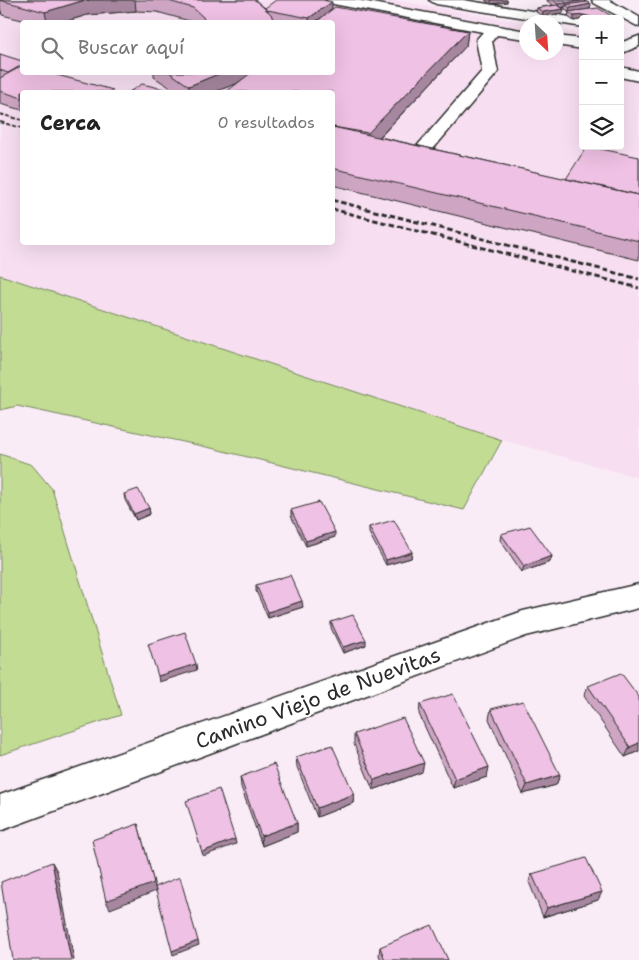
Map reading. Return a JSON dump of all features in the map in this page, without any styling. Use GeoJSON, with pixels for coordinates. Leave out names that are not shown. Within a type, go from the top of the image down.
{"type":"FeatureCollection","features":[{"type":"Feature","properties":{"kind":"street"},"geometry":{"type":"LineString","coordinates":[[333,0],[519,34]]}},
{"type":"Feature","properties":{"kind":"street"},"geometry":{"type":"LineString","coordinates":[[436,0],[579,23]]}},
{"type":"Feature","properties":{"kind":"street"},"geometry":{"type":"LineString","coordinates":[[599,0],[639,23]]}},
{"type":"Feature","properties":{"kind":"street"},"geometry":{"type":"LineString","coordinates":[[417,157],[490,72],[484,40],[494,30]]}},
{"type":"Feature","properties":{"kind":"street"},"geometry":{"type":"LineString","coordinates":[[624,30],[639,32]]}},
{"type":"Feature","properties":{"kind":"street"},"geometry":{"type":"LineString","coordinates":[[564,41],[579,43]]}},
{"type":"Feature","properties":{"kind":"street"},"geometry":{"type":"LineString","coordinates":[[624,47],[639,41]]}},
{"type":"Feature","properties":{"kind":"street"},"geometry":{"type":"LineString","coordinates":[[624,73],[639,76]]}},
{"type":"Feature","properties":{"kind":"street","name":"Camino Viejo de Nuevitas"},"geometry":{"type":"LineString","coordinates":[[0,813],[523,624],[639,596]]}},
{"type":"Feature","properties":{"kind":"shaded area"},"geometry":{"type":"Polygon","coordinates":[[[0,0],[394,0],[519,22],[519,60],[564,60],[564,30],[579,33],[579,150],[624,150],[624,41],[639,44],[639,478],[502,440],[0,275],[0,0]]]}},
{"type":"Feature","properties":{"kind":"green space"},"geometry":{"type":"Polygon","coordinates":[[[0,275],[502,440],[464,510],[211,448],[17,406],[0,410],[0,275]]]}},
{"type":"Feature","properties":{"kind":"green space"},"geometry":{"type":"Polygon","coordinates":[[[0,454],[32,465],[52,489],[121,715],[0,755],[0,454]]]}},
{"type":"Feature","properties":{"kind":"building"},"geometry":{"type":"Polygon","coordinates":[[[0,0],[85,0],[45,12],[0,0]]]}},
{"type":"Feature","properties":{"kind":"building"},"geometry":{"type":"Polygon","coordinates":[[[165,0],[255,0],[271,14],[273,20],[204,20],[193,8],[165,0]]]}},
{"type":"Feature","properties":{"kind":"building"},"geometry":{"type":"Polygon","coordinates":[[[276,0],[323,0],[332,2],[309,18],[267,10],[265,8],[276,0]]]}},
{"type":"Feature","properties":{"kind":"building"},"geometry":{"type":"Polygon","coordinates":[[[553,0],[584,0],[558,4],[553,0]]]}},
{"type":"Feature","properties":{"kind":"building"},"geometry":{"type":"Polygon","coordinates":[[[587,2],[591,4],[570,8],[566,5],[587,2]]]}},
{"type":"Feature","properties":{"kind":"building"},"geometry":{"type":"Polygon","coordinates":[[[557,5],[564,9],[543,12],[537,8],[557,5]]]}},
{"type":"Feature","properties":{"kind":"building"},"geometry":{"type":"Polygon","coordinates":[[[335,7],[468,31],[368,133],[335,127],[335,90],[229,90],[248,75],[335,75],[335,20],[319,20],[335,7]]]}},
{"type":"Feature","properties":{"kind":"building"},"geometry":{"type":"Polygon","coordinates":[[[598,8],[610,15],[574,16],[568,12],[598,8]]]}},
{"type":"Feature","properties":{"kind":"building"},"geometry":{"type":"Polygon","coordinates":[[[0,54],[20,60],[20,66],[8,73],[0,70],[0,54]]]}},
{"type":"Feature","properties":{"kind":"building"},"geometry":{"type":"Polygon","coordinates":[[[20,67],[20,75],[57,75],[113,90],[20,90],[20,97],[0,91],[0,78],[20,67]]]}},
{"type":"Feature","properties":{"kind":"building"},"geometry":{"type":"Polygon","coordinates":[[[173,75],[216,75],[189,86],[173,75]]]}},
{"type":"Feature","properties":{"kind":"building"},"geometry":{"type":"Polygon","coordinates":[[[142,84],[168,90],[132,90],[142,84]]]}},
{"type":"Feature","properties":{"kind":"building"},"geometry":{"type":"Polygon","coordinates":[[[335,127],[639,195],[639,241],[335,169],[335,127]]]}},
{"type":"Feature","properties":{"kind":"building"},"geometry":{"type":"Polygon","coordinates":[[[584,150],[606,150],[639,157],[639,195],[566,179],[584,150]]]}},
{"type":"Feature","properties":{"kind":"building"},"geometry":{"type":"Polygon","coordinates":[[[138,489],[149,508],[134,514],[124,494],[138,489]]]}},
{"type":"Feature","properties":{"kind":"building"},"geometry":{"type":"Polygon","coordinates":[[[319,502],[335,532],[306,541],[291,510],[319,502]]]}},
{"type":"Feature","properties":{"kind":"building"},"geometry":{"type":"Polygon","coordinates":[[[394,520],[412,552],[386,560],[369,527],[394,520]]]}},
{"type":"Feature","properties":{"kind":"building"},"geometry":{"type":"Polygon","coordinates":[[[530,526],[552,556],[524,566],[501,534],[530,526]]]}},
{"type":"Feature","properties":{"kind":"building"},"geometry":{"type":"Polygon","coordinates":[[[290,575],[302,601],[268,612],[256,585],[290,575]]]}},
{"type":"Feature","properties":{"kind":"building"},"geometry":{"type":"Polygon","coordinates":[[[353,615],[366,640],[343,647],[331,622],[353,615]]]}},
{"type":"Feature","properties":{"kind":"building"},"geometry":{"type":"Polygon","coordinates":[[[185,632],[196,664],[158,676],[148,644],[185,632]]]}},
{"type":"Feature","properties":{"kind":"building"},"geometry":{"type":"Polygon","coordinates":[[[621,673],[639,697],[639,743],[630,747],[588,686],[621,673]]]}},
{"type":"Feature","properties":{"kind":"building"},"geometry":{"type":"Polygon","coordinates":[[[453,694],[489,767],[455,779],[420,704],[453,694]]]}},
{"type":"Feature","properties":{"kind":"building"},"geometry":{"type":"Polygon","coordinates":[[[523,701],[560,775],[527,785],[491,709],[523,701]]]}},
{"type":"Feature","properties":{"kind":"building"},"geometry":{"type":"Polygon","coordinates":[[[403,718],[424,763],[374,780],[354,734],[403,718]]]}},
{"type":"Feature","properties":{"kind":"building"},"geometry":{"type":"Polygon","coordinates":[[[332,745],[354,794],[317,808],[296,757],[332,745]]]}},
{"type":"Feature","properties":{"kind":"building"},"geometry":{"type":"Polygon","coordinates":[[[274,764],[297,823],[261,836],[240,777],[274,764]]]}},
{"type":"Feature","properties":{"kind":"building"},"geometry":{"type":"Polygon","coordinates":[[[219,789],[235,839],[202,852],[186,801],[219,789]]]}},
{"type":"Feature","properties":{"kind":"building"},"geometry":{"type":"Polygon","coordinates":[[[138,824],[154,883],[106,901],[92,840],[138,824]]]}},
{"type":"Feature","properties":{"kind":"building"},"geometry":{"type":"Polygon","coordinates":[[[586,858],[602,892],[547,908],[532,874],[586,858]]]}},
{"type":"Feature","properties":{"kind":"building"},"geometry":{"type":"Polygon","coordinates":[[[52,862],[71,960],[13,960],[1,882],[52,862]]]}},
{"type":"Feature","properties":{"kind":"building"},"geometry":{"type":"Polygon","coordinates":[[[180,877],[198,941],[172,951],[155,887],[180,877]]]}},
{"type":"Feature","properties":{"kind":"building"},"geometry":{"type":"Polygon","coordinates":[[[432,925],[448,960],[385,960],[380,947],[432,925]]]}},
{"type":"Feature","properties":{"kind":"railway"},"geometry":{"type":"LineString","coordinates":[[0,114],[20,119]]}},
{"type":"Feature","properties":{"kind":"railway"},"geometry":{"type":"LineString","coordinates":[[0,122],[20,127]]}},
{"type":"Feature","properties":{"kind":"railway"},"geometry":{"type":"LineString","coordinates":[[335,201],[639,279]]}},
{"type":"Feature","properties":{"kind":"railway"},"geometry":{"type":"LineString","coordinates":[[335,210],[639,288]]}}]}
